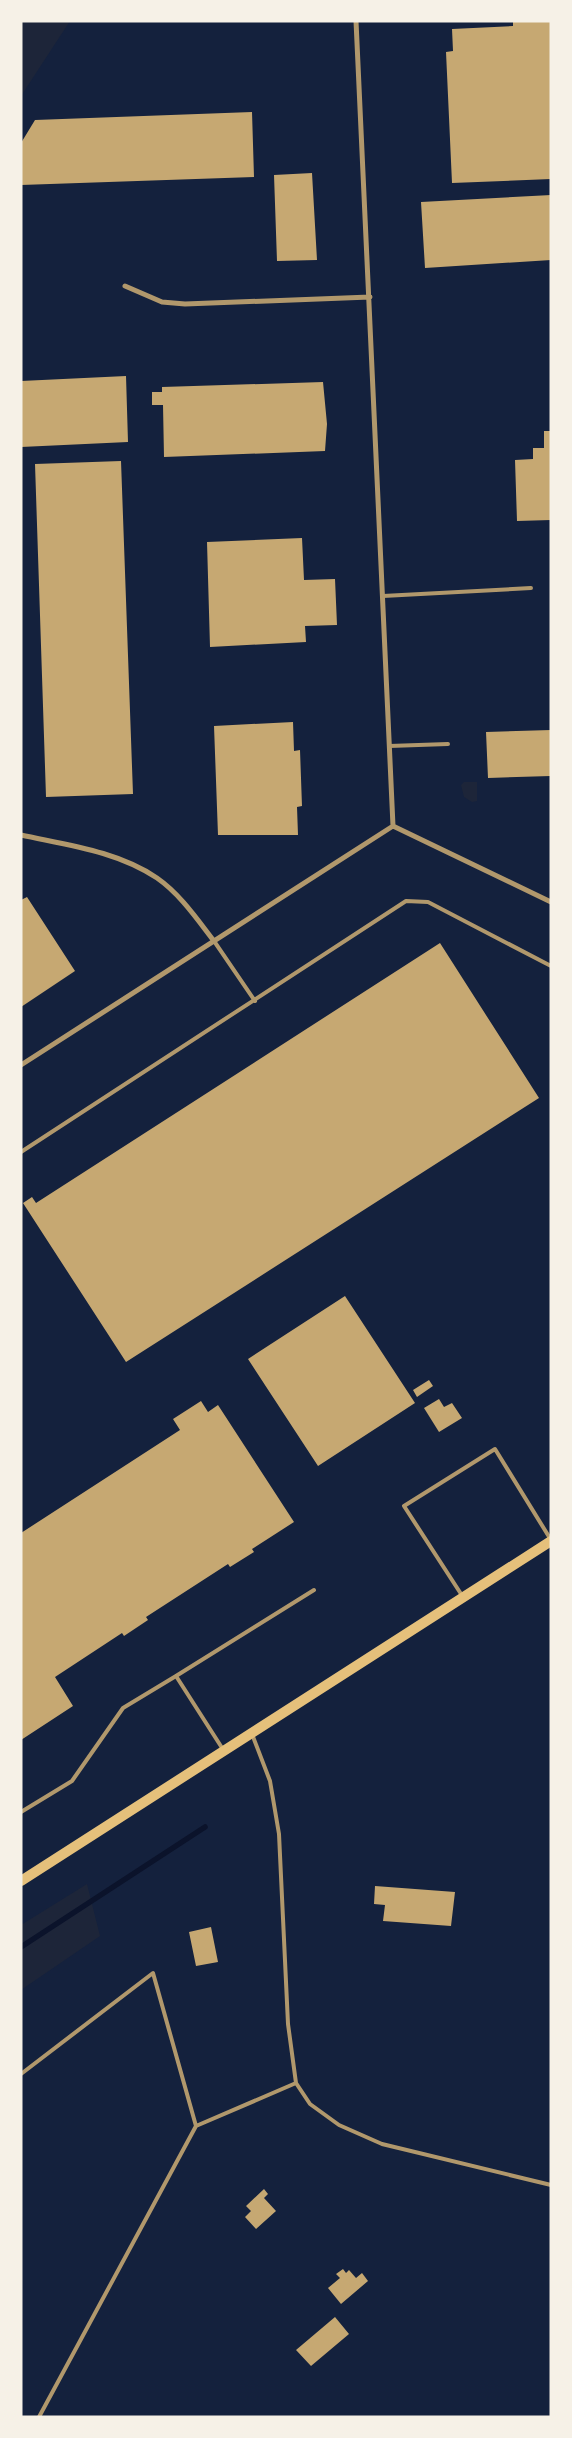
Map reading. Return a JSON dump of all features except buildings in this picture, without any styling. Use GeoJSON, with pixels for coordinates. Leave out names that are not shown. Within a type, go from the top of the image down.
{"type":"FeatureCollection","features":[{"type":"Feature","properties":{"kind":"main road"},"geometry":{"type":"LineString","coordinates":[[21,1881],[551,1540]]}},
{"type":"Feature","properties":{"kind":"street"},"geometry":{"type":"LineString","coordinates":[[356,21],[393,826]]}},
{"type":"Feature","properties":{"kind":"street"},"geometry":{"type":"LineString","coordinates":[[125,286],[157,300],[185,304],[370,297]]}},
{"type":"Feature","properties":{"kind":"street"},"geometry":{"type":"LineString","coordinates":[[393,826],[551,902]]}},
{"type":"Feature","properties":{"kind":"street"},"geometry":{"type":"LineString","coordinates":[[21,1065],[393,826]]}},
{"type":"Feature","properties":{"kind":"street"},"geometry":{"type":"LineString","coordinates":[[21,835],[108,854],[134,864],[158,879],[176,894],[214,941]]}},
{"type":"Feature","properties":{"kind":"lane"},"geometry":{"type":"LineString","coordinates":[[383,596],[531,588]]}},
{"type":"Feature","properties":{"kind":"lane"},"geometry":{"type":"LineString","coordinates":[[389,746],[448,744]]}},
{"type":"Feature","properties":{"kind":"lane"},"geometry":{"type":"LineString","coordinates":[[21,1152],[406,901],[428,902],[551,966]]}},
{"type":"Feature","properties":{"kind":"lane"},"geometry":{"type":"LineString","coordinates":[[214,941],[255,1001]]}},
{"type":"Feature","properties":{"kind":"lane"},"geometry":{"type":"LineString","coordinates":[[463,1597],[404,1506],[495,1449],[551,1540]]}},
{"type":"Feature","properties":{"kind":"lane"},"geometry":{"type":"LineString","coordinates":[[21,1812],[72,1781],[123,1708],[314,1590]]}},
{"type":"Feature","properties":{"kind":"lane"},"geometry":{"type":"LineString","coordinates":[[176,1676],[224,1751]]}},
{"type":"Feature","properties":{"kind":"lane"},"geometry":{"type":"LineString","coordinates":[[252,1733],[270,1781],[279,1834],[288,2024],[296,2083],[310,2104],[339,2125],[382,2144],[551,2185]]}},
{"type":"Feature","properties":{"kind":"lane"},"geometry":{"type":"LineString","coordinates":[[21,2074],[153,1973],[196,2126]]}},
{"type":"Feature","properties":{"kind":"lane"},"geometry":{"type":"LineString","coordinates":[[38,2417],[196,2126],[296,2083]]}},
{"type":"Feature","properties":{"kind":"shaded area"},"geometry":{"type":"Polygon","coordinates":[[[21,21],[70,21],[21,96],[21,21]]]}},
{"type":"Feature","properties":{"kind":"shaded area"},"geometry":{"type":"Polygon","coordinates":[[[464,782],[477,782],[477,801],[472,802],[464,797],[461,785],[464,782]]]}},
{"type":"Feature","properties":{"kind":"shaded area"},"geometry":{"type":"Polygon","coordinates":[[[87,1884],[100,1936],[21,1990],[21,1925],[87,1884]]]}},
{"type":"Feature","properties":{"kind":"waterway"},"geometry":{"type":"LineString","coordinates":[[21,1947],[205,1827]]}}]}
